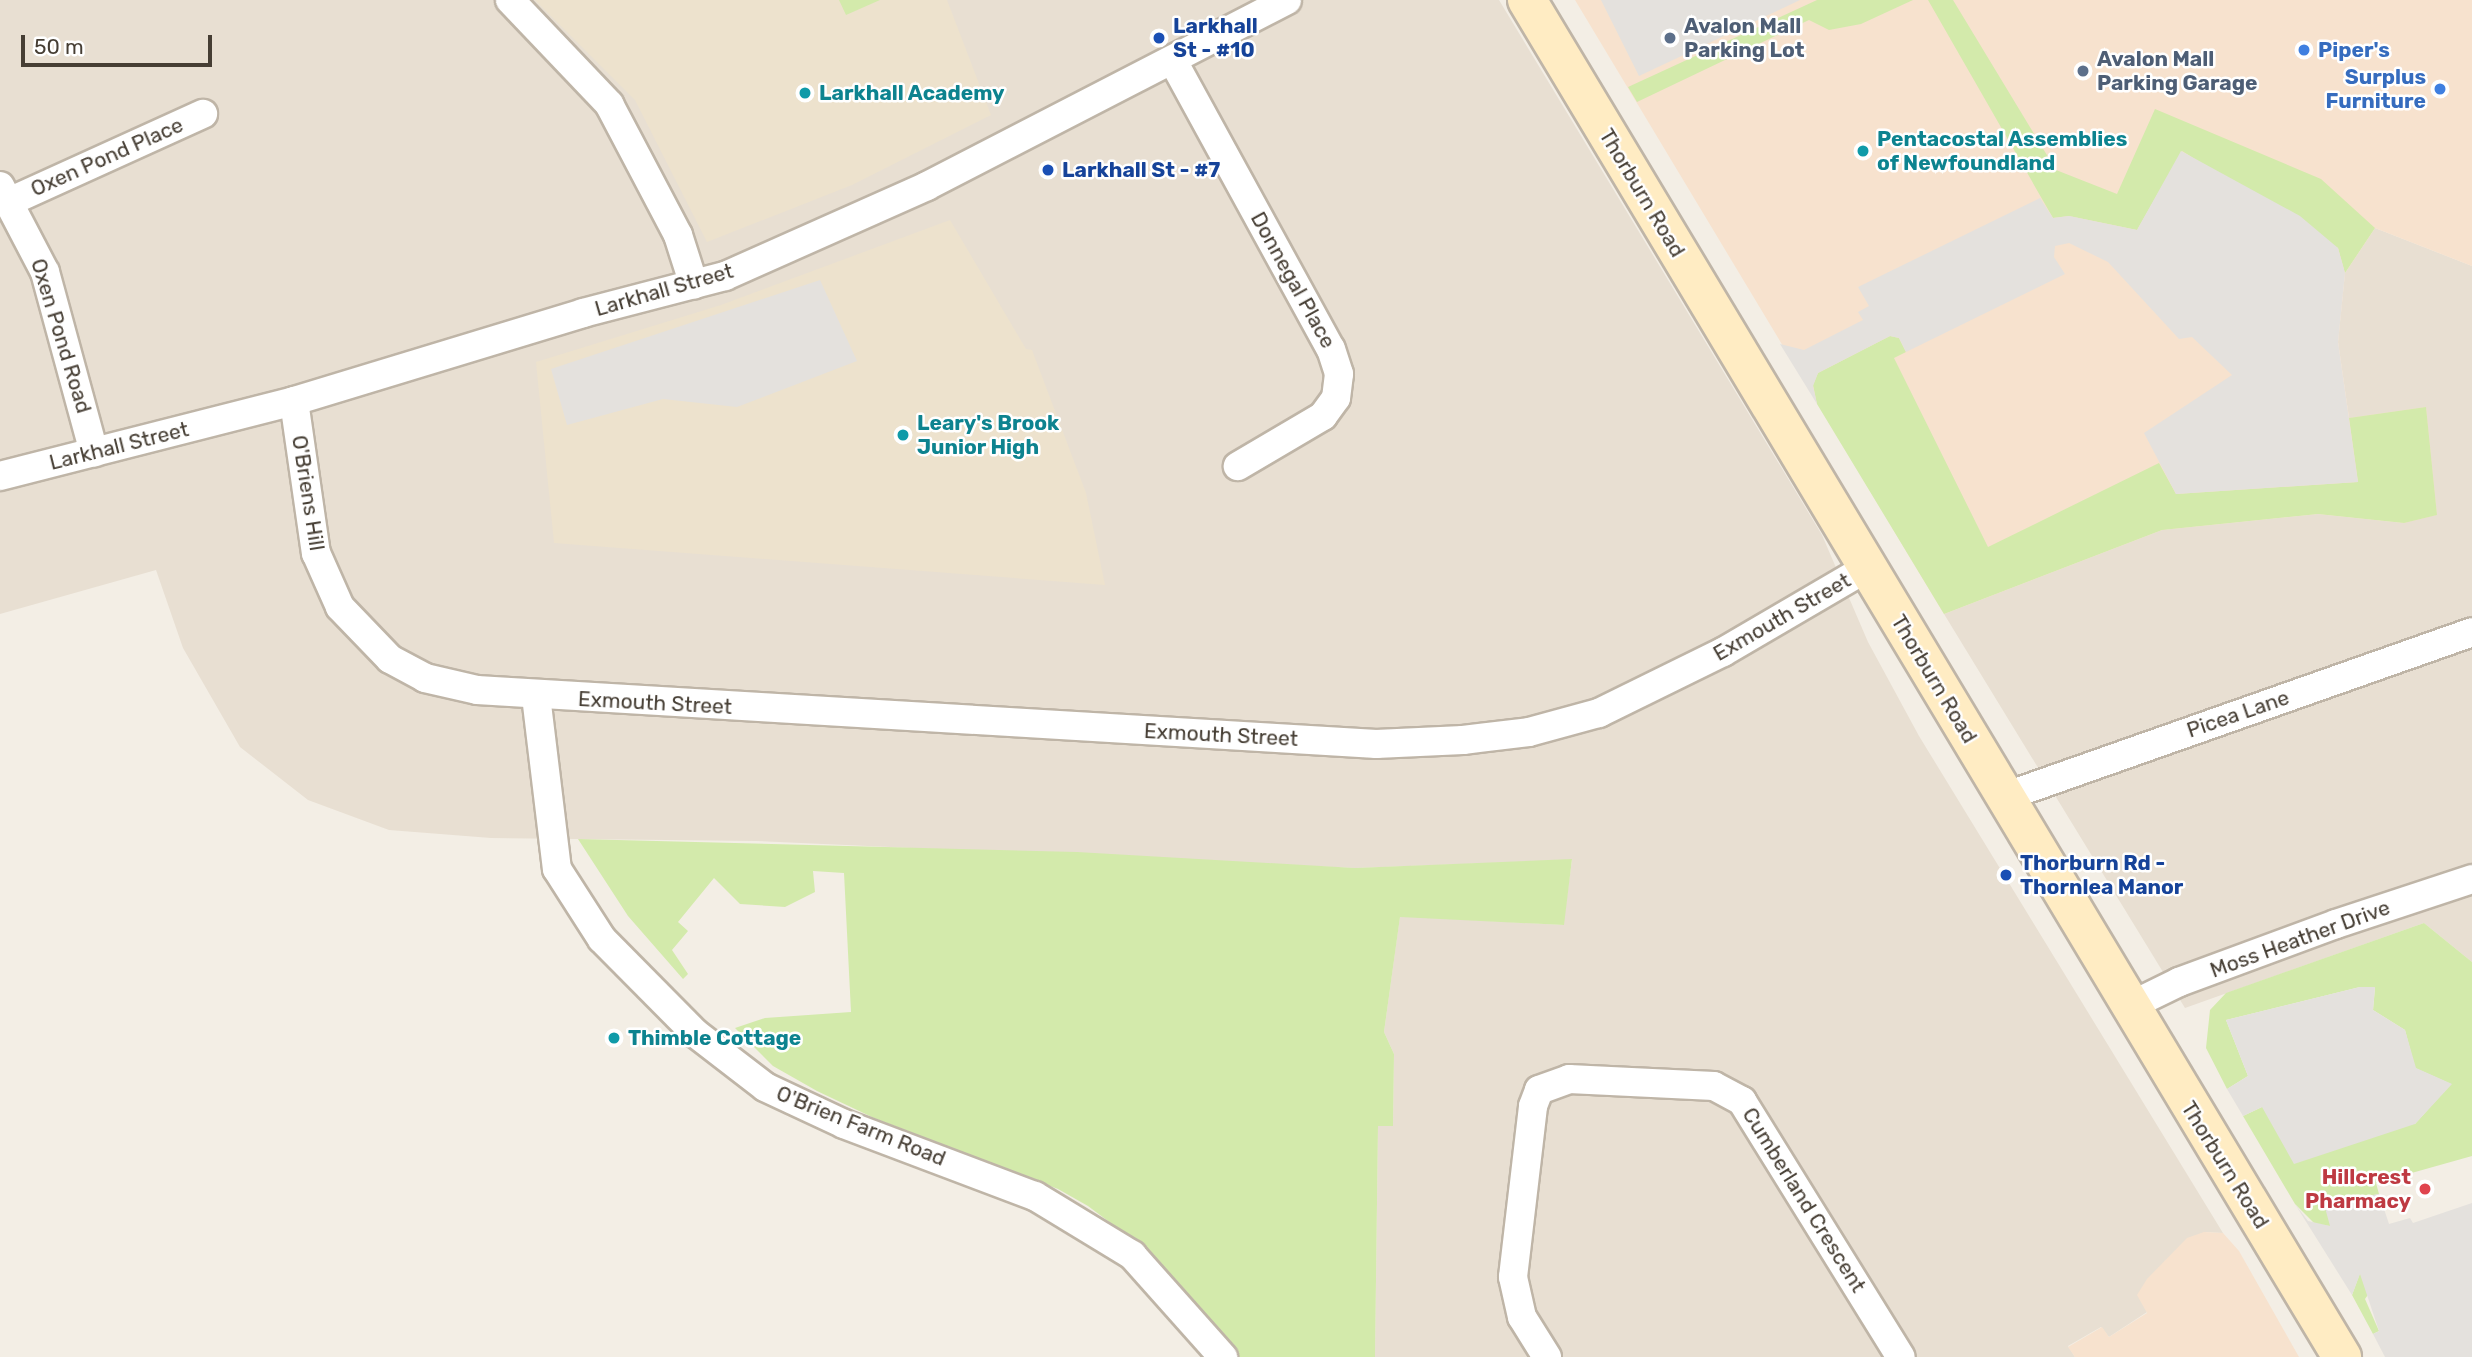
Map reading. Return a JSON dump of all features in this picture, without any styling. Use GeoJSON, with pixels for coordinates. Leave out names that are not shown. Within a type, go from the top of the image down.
{"type":"FeatureCollection","features":[{"type":"Feature","properties":{"kind":"main road","name":"Thorburn Road"},"geometry":{"type":"LineString","coordinates":[[1527,0],[2342,1357]]}},
{"type":"Feature","properties":{"kind":"street"},"geometry":{"type":"LineString","coordinates":[[510,0],[609,104],[678,236],[694,285]]}},
{"type":"Feature","properties":{"kind":"street","name":"Larkhall Street"},"geometry":{"type":"LineString","coordinates":[[0,476],[294,401],[583,313],[694,285],[927,186],[1287,0]]}},
{"type":"Feature","properties":{"kind":"street","name":"Donnegal Place"},"geometry":{"type":"LineString","coordinates":[[1173,61],[1331,349],[1339,373],[1336,398],[1323,416],[1238,466]]}},
{"type":"Feature","properties":{"kind":"street","name":"Oxen Pond Place"},"geometry":{"type":"LineString","coordinates":[[5,193],[203,114]]}},
{"type":"Feature","properties":{"kind":"street","name":"Oxen Pond Road"},"geometry":{"type":"LineString","coordinates":[[5,193],[54,298],[94,452]]}},
{"type":"Feature","properties":{"kind":"street","name":"O'Briens Hill"},"geometry":{"type":"LineString","coordinates":[[294,401],[316,553],[330,590],[350,621],[390,659],[425,678],[468,689],[536,696]]}},
{"type":"Feature","properties":{"kind":"street","name":"Exmouth Street"},"geometry":{"type":"LineString","coordinates":[[536,696],[1376,744],[1485,738],[1599,713],[1723,652],[1867,568]]}},
{"type":"Feature","properties":{"kind":"street","name":"Picea Lane"},"geometry":{"type":"LineString","coordinates":[[2004,797],[2472,632]]}},
{"type":"Feature","properties":{"kind":"street","name":"O'Brien Farm Road"},"geometry":{"type":"LineString","coordinates":[[536,696],[550,839],[557,869],[602,939],[695,1033],[765,1087],[844,1124],[1035,1196],[1132,1255],[1223,1357]]}},
{"type":"Feature","properties":{"kind":"street","name":"Moss Heather Drive"},"geometry":{"type":"LineString","coordinates":[[2130,1006],[2179,982],[2336,924],[2472,879]]}},
{"type":"Feature","properties":{"kind":"street","name":"Cumberland Crescent"},"geometry":{"type":"LineString","coordinates":[[1547,1357],[1522,1318],[1513,1277],[1534,1106],[1539,1090],[1569,1079],[1714,1086],[1742,1101],[1901,1357]]}},
{"type":"Feature","properties":{"kind":"shaded area"},"geometry":{"type":"Polygon","coordinates":[[[0,0],[1499,0],[1822,535],[1868,642],[1919,736],[2223,1233],[2204,1232],[2147,1312],[2109,1337],[2101,1327],[2068,1346],[2075,1357],[1375,1357],[1378,1126],[1393,1126],[1394,1054],[1384,1032],[1400,916],[1563,925],[1572,860],[1355,868],[756,841],[491,838],[389,830],[308,800],[240,747],[183,648],[156,570],[0,614],[0,0]]]}},
{"type":"Feature","properties":{"kind":"shaded area"},"geometry":{"type":"Polygon","coordinates":[[[535,0],[947,0],[991,115],[852,185],[707,242],[635,100],[535,0]]]}},
{"type":"Feature","properties":{"kind":"shaded area"},"geometry":{"type":"Polygon","coordinates":[[[1575,0],[2472,0],[2472,266],[2375,228],[2345,273],[2338,342],[2349,418],[2426,407],[2437,515],[2404,523],[2318,514],[2162,530],[1944,614],[1575,0]]]}},
{"type":"Feature","properties":{"kind":"shaded area","name":"Avalon Mall Parking Lot"},"geometry":{"type":"Polygon","coordinates":[[[1601,0],[1800,0],[1639,76],[1601,0]]]}},
{"type":"Feature","properties":{"kind":"shaded area"},"geometry":{"type":"Polygon","coordinates":[[[2181,151],[2300,216],[2338,248],[2345,273],[2338,342],[2358,482],[2176,494],[2144,433],[2232,375],[2192,337],[2179,339],[2108,262],[2069,243],[2055,246],[2054,257],[2065,274],[1906,352],[1899,338],[1890,336],[1818,373],[1813,386],[1817,404],[1780,344],[1804,350],[1863,320],[1858,312],[1869,306],[1858,287],[2040,198],[2053,218],[2069,216],[2137,230],[2181,151]]]}},
{"type":"Feature","properties":{"kind":"shaded area"},"geometry":{"type":"Polygon","coordinates":[[[950,220],[1026,349],[1032,350],[1086,493],[1105,585],[554,543],[536,362],[721,305],[950,220]]]}},
{"type":"Feature","properties":{"kind":"shaded area"},"geometry":{"type":"Polygon","coordinates":[[[2375,228],[2472,266],[2472,962],[2424,923],[2185,1008],[1944,614],[2162,530],[2318,514],[2404,523],[2349,418],[2338,342],[2345,273],[2375,228]]]}},
{"type":"Feature","properties":{"kind":"shaded area"},"geometry":{"type":"Polygon","coordinates":[[[820,280],[857,361],[737,407],[663,399],[567,425],[551,369],[820,280]]]}},
{"type":"Feature","properties":{"kind":"shaded area"},"geometry":{"type":"Polygon","coordinates":[[[2360,987],[2375,987],[2373,1010],[2405,1030],[2416,1068],[2452,1084],[2415,1124],[2294,1164],[2262,1107],[2243,1116],[2227,1089],[2248,1076],[2226,1020],[2360,987]]]}},
{"type":"Feature","properties":{"kind":"shaded area"},"geometry":{"type":"Polygon","coordinates":[[[2379,1194],[2389,1224],[2410,1218],[2413,1223],[2472,1203],[2472,1357],[2385,1357],[2373,1334],[2379,1331],[2360,1274],[2352,1295],[2295,1204],[2308,1221],[2330,1226],[2324,1204],[2379,1194]]]}},
{"type":"Feature","properties":{"kind":"shaded area"},"geometry":{"type":"Polygon","coordinates":[[[2204,1232],[2223,1233],[2239,1251],[2299,1357],[2075,1357],[2068,1347],[2102,1327],[2109,1337],[2147,1313],[2137,1295],[2147,1279],[2187,1238],[2204,1232]]]}},
{"type":"Feature","properties":{"kind":"green space"},"geometry":{"type":"Polygon","coordinates":[[[839,0],[880,0],[846,15],[839,0]]]}},
{"type":"Feature","properties":{"kind":"green space"},"geometry":{"type":"Polygon","coordinates":[[[1817,0],[1913,0],[1861,24],[1829,30],[1809,20],[1637,102],[1628,87],[1817,0]]]}},
{"type":"Feature","properties":{"kind":"green space"},"geometry":{"type":"Polygon","coordinates":[[[1928,0],[1953,0],[2056,170],[2117,194],[2155,109],[2321,179],[2375,228],[2345,273],[2338,248],[2182,151],[2137,230],[2069,216],[2053,218],[1928,0]]]}},
{"type":"Feature","properties":{"kind":"green space"},"geometry":{"type":"Polygon","coordinates":[[[1890,336],[1899,338],[1906,352],[1894,358],[1988,547],[2159,463],[2176,494],[2358,482],[2349,418],[2426,407],[2437,515],[2404,523],[2318,514],[2162,530],[1944,614],[1817,404],[1813,385],[1818,373],[1890,336]]]}},
{"type":"Feature","properties":{"kind":"green space"},"geometry":{"type":"Polygon","coordinates":[[[578,839],[1077,852],[1355,868],[1572,859],[1564,925],[1400,917],[1384,1032],[1394,1054],[1393,1126],[1378,1126],[1375,1357],[1233,1357],[1170,1277],[1132,1239],[1088,1206],[1058,1189],[874,1118],[817,1091],[773,1066],[735,1028],[765,1018],[851,1012],[844,873],[813,871],[815,892],[785,907],[740,904],[714,878],[678,922],[688,931],[672,950],[688,974],[683,979],[628,916],[578,839]]]}},
{"type":"Feature","properties":{"kind":"green space"},"geometry":{"type":"Polygon","coordinates":[[[2424,923],[2472,962],[2472,1156],[2376,1183],[2379,1194],[2325,1204],[2331,1226],[2316,1225],[2295,1204],[2243,1116],[2262,1107],[2415,1124],[2451,1084],[2415,1068],[2405,1030],[2373,1010],[2375,988],[2360,987],[2226,1020],[2248,1076],[2227,1089],[2206,1048],[2210,1010],[2226,993],[2424,923]]]}},
{"type":"Feature","properties":{"kind":"green space"},"geometry":{"type":"Polygon","coordinates":[[[2360,1273],[2370,1292],[2365,1299],[2379,1331],[2373,1334],[2352,1295],[2360,1273]]]}},
{"type":"Feature","properties":{"kind":"place","name":"Larkhall St - #10"},"geometry":{"type":"Point","coordinates":[1159,38]}},
{"type":"Feature","properties":{"kind":"place","name":"Avalon Mall Parking Lot"},"geometry":{"type":"Point","coordinates":[1670,38]}},
{"type":"Feature","properties":{"kind":"place","name":"Piper's"},"geometry":{"type":"Point","coordinates":[2304,50]}},
{"type":"Feature","properties":{"kind":"place","name":"Avalon Mall Parking Garage"},"geometry":{"type":"Point","coordinates":[2083,71]}},
{"type":"Feature","properties":{"kind":"place","name":"Surplus Furniture"},"geometry":{"type":"Point","coordinates":[2440,89]}},
{"type":"Feature","properties":{"kind":"place","name":"Larkhall Academy"},"geometry":{"type":"Point","coordinates":[805,93]}},
{"type":"Feature","properties":{"kind":"place","name":"Pentacostal Assemblies of Newfoundland"},"geometry":{"type":"Point","coordinates":[1863,151]}},
{"type":"Feature","properties":{"kind":"place","name":"Larkhall St - #7"},"geometry":{"type":"Point","coordinates":[1048,170]}},
{"type":"Feature","properties":{"kind":"place","name":"Leary's Brook Junior High"},"geometry":{"type":"Point","coordinates":[903,435]}},
{"type":"Feature","properties":{"kind":"place","name":"Thorburn Rd - Thornlea Manor"},"geometry":{"type":"Point","coordinates":[2006,875]}},
{"type":"Feature","properties":{"kind":"place","name":"Thimble Cottage"},"geometry":{"type":"Point","coordinates":[614,1038]}},
{"type":"Feature","properties":{"kind":"place","name":"Hillcrest Pharmacy"},"geometry":{"type":"Point","coordinates":[2425,1189]}}]}
